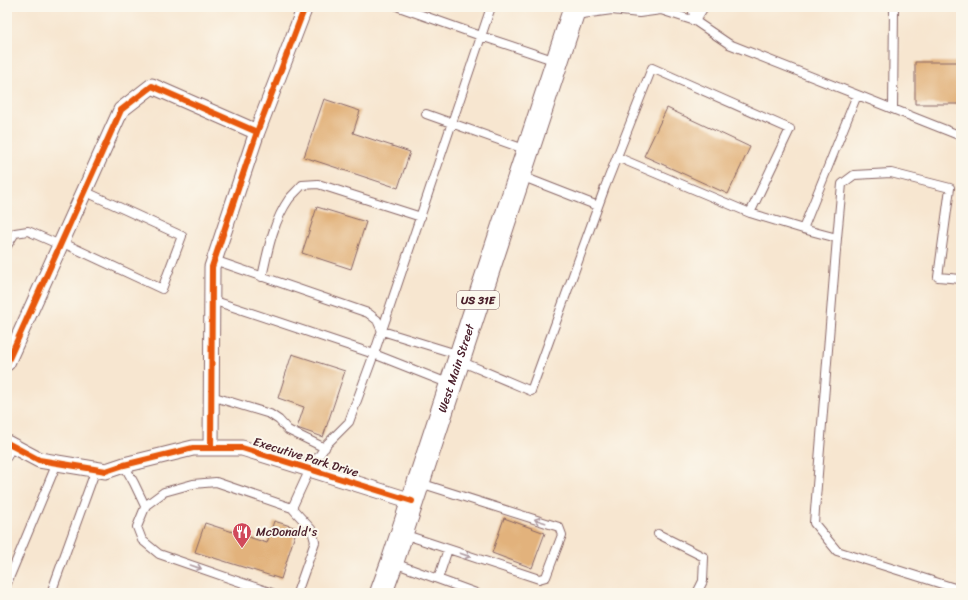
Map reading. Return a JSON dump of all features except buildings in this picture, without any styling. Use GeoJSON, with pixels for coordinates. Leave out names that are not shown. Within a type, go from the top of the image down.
{"type":"FeatureCollection","features":[{"type":"Feature","properties":{"kind":"main road","name":"West Main Street"},"geometry":{"type":"LineString","coordinates":[[381,593],[416,492],[574,11]]}},
{"type":"Feature","properties":{"kind":"street"},"geometry":{"type":"LineString","coordinates":[[211,448],[212,267],[257,132],[305,7]]}},
{"type":"Feature","properties":{"kind":"street"},"geometry":{"type":"LineString","coordinates":[[7,363],[121,110],[152,86],[257,132]]}},
{"type":"Feature","properties":{"kind":"street","name":"Executive Park Drive"},"geometry":{"type":"LineString","coordinates":[[9,449],[39,460],[106,471],[124,465],[193,448],[242,448],[310,469],[416,492]]}},
{"type":"Feature","properties":{"kind":"lane"},"geometry":{"type":"LineString","coordinates":[[399,7],[557,61]]}},
{"type":"Feature","properties":{"kind":"lane"},"geometry":{"type":"LineString","coordinates":[[292,508],[310,469],[327,444],[349,422],[382,331],[491,7]]}},
{"type":"Feature","properties":{"kind":"lane"},"geometry":{"type":"LineString","coordinates":[[692,7],[695,21]]}},
{"type":"Feature","properties":{"kind":"lane"},"geometry":{"type":"LineString","coordinates":[[695,21],[704,7]]}},
{"type":"Feature","properties":{"kind":"lane"},"geometry":{"type":"LineString","coordinates":[[893,109],[894,7]]}},
{"type":"Feature","properties":{"kind":"lane"},"geometry":{"type":"LineString","coordinates":[[574,11],[612,10],[639,13],[659,9],[695,21],[730,44],[961,136]]}},
{"type":"Feature","properties":{"kind":"lane"},"geometry":{"type":"LineString","coordinates":[[214,260],[368,313],[377,320],[382,331],[460,358],[531,390],[598,206],[652,68],[790,129],[750,213]]}},
{"type":"Feature","properties":{"kind":"lane"},"geometry":{"type":"LineString","coordinates":[[802,229],[857,95]]}},
{"type":"Feature","properties":{"kind":"lane"},"geometry":{"type":"LineString","coordinates":[[426,114],[528,150]]}},
{"type":"Feature","properties":{"kind":"lane"},"geometry":{"type":"LineString","coordinates":[[617,157],[750,213],[837,238]]}},
{"type":"Feature","properties":{"kind":"lane"},"geometry":{"type":"LineString","coordinates":[[961,279],[938,277],[950,188],[891,173],[854,175],[842,184],[814,523],[838,551],[961,590]]}},
{"type":"Feature","properties":{"kind":"lane"},"geometry":{"type":"LineString","coordinates":[[520,175],[598,206]]}},
{"type":"Feature","properties":{"kind":"lane"},"geometry":{"type":"LineString","coordinates":[[262,277],[269,245],[279,216],[290,198],[302,185],[318,184],[421,217]]}},
{"type":"Feature","properties":{"kind":"lane"},"geometry":{"type":"LineString","coordinates":[[7,246],[15,233],[28,231],[61,243],[162,289],[182,236],[84,191]]}},
{"type":"Feature","properties":{"kind":"lane"},"geometry":{"type":"LineString","coordinates":[[212,300],[374,354],[451,385]]}},
{"type":"Feature","properties":{"kind":"lane"},"geometry":{"type":"LineString","coordinates":[[211,396],[270,414],[280,420],[288,430],[325,448]]}},
{"type":"Feature","properties":{"kind":"lane"},"geometry":{"type":"LineString","coordinates":[[7,584],[57,463]]}},
{"type":"Feature","properties":{"kind":"lane"},"geometry":{"type":"LineString","coordinates":[[124,465],[145,506],[146,505],[137,527],[142,540],[159,554],[272,593]]}},
{"type":"Feature","properties":{"kind":"lane"},"geometry":{"type":"LineString","coordinates":[[51,593],[96,469]]}},
{"type":"Feature","properties":{"kind":"lane"},"geometry":{"type":"LineString","coordinates":[[145,506],[164,492],[193,484],[216,482],[292,508],[312,530],[316,542],[297,593]]}},
{"type":"Feature","properties":{"kind":"lane"},"geometry":{"type":"LineString","coordinates":[[402,533],[539,580],[546,577],[562,535],[559,527],[416,492]]}},
{"type":"Feature","properties":{"kind":"lane"},"geometry":{"type":"LineString","coordinates":[[658,534],[704,557],[703,581],[697,593]]}},
{"type":"Feature","properties":{"kind":"lane"},"geometry":{"type":"LineString","coordinates":[[438,579],[448,549]]}},
{"type":"Feature","properties":{"kind":"lane"},"geometry":{"type":"LineString","coordinates":[[392,563],[476,593]]}},
{"type":"Feature","properties":{"kind":"cycle path"},"geometry":{"type":"LineString","coordinates":[[211,448],[212,267],[257,132],[305,7]]}},
{"type":"Feature","properties":{"kind":"cycle path"},"geometry":{"type":"LineString","coordinates":[[7,363],[121,110],[152,86],[257,132]]}},
{"type":"Feature","properties":{"kind":"cycle path"},"geometry":{"type":"LineString","coordinates":[[7,443],[39,460],[106,471],[124,465],[193,448],[242,448],[412,501]]}},
{"type":"Feature","properties":{"kind":"place","name":"McDonald's"},"geometry":{"type":"Point","coordinates":[242,549]}}]}
